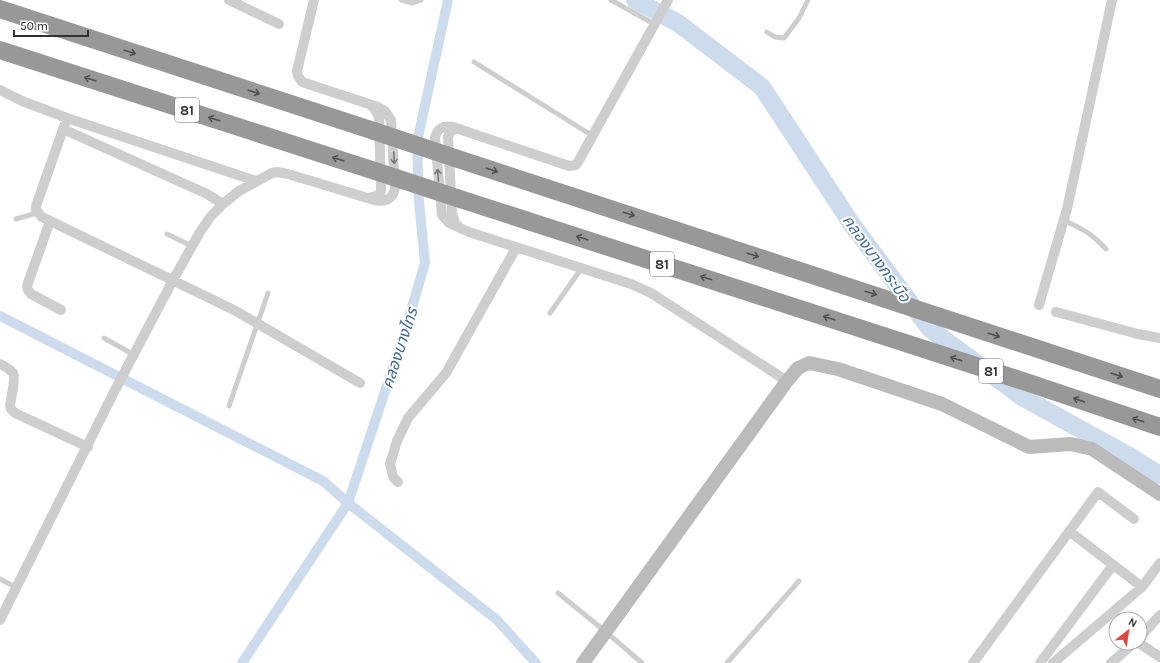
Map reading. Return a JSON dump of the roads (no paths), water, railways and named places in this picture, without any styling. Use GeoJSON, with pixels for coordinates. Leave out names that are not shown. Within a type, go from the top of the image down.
{"type":"FeatureCollection","features":[{"type":"Feature","properties":{"kind":"highway","name":"81"},"geometry":{"type":"LineString","coordinates":[[0,9],[1160,389]]}},
{"type":"Feature","properties":{"kind":"highway","name":"81"},"geometry":{"type":"LineString","coordinates":[[0,50],[866,330],[1160,428]]}},
{"type":"Feature","properties":{"kind":"street"},"geometry":{"type":"LineString","coordinates":[[229,0],[279,24]]}},
{"type":"Feature","properties":{"kind":"street"},"geometry":{"type":"LineString","coordinates":[[0,620],[88,447],[114,392],[127,370],[173,280],[211,216],[239,191],[272,173],[283,172],[380,201],[388,200],[393,196],[395,188],[391,120],[385,111],[369,104],[306,84],[299,80],[297,71],[314,0]]}},
{"type":"Feature","properties":{"kind":"street"},"geometry":{"type":"LineString","coordinates":[[1039,305],[1067,209],[1112,0]]}},
{"type":"Feature","properties":{"kind":"street"},"geometry":{"type":"LineString","coordinates":[[667,2],[576,165],[569,166],[458,129],[449,131],[448,137],[452,213],[455,223],[464,230],[631,284],[651,293],[787,381]]}},
{"type":"Feature","properties":{"kind":"street"},"geometry":{"type":"LineString","coordinates":[[0,90],[22,101],[67,118],[256,181]]}},
{"type":"Feature","properties":{"kind":"street"},"geometry":{"type":"LineString","coordinates":[[366,198],[377,196],[381,192],[379,116],[369,104]]}},
{"type":"Feature","properties":{"kind":"street"},"geometry":{"type":"LineString","coordinates":[[67,118],[36,206],[36,210],[42,217],[234,310],[360,383]]}},
{"type":"Feature","properties":{"kind":"street"},"geometry":{"type":"LineString","coordinates":[[64,129],[207,194],[223,204]]}},
{"type":"Feature","properties":{"kind":"street"},"geometry":{"type":"LineString","coordinates":[[50,221],[27,286],[31,294],[61,310]]}},
{"type":"Feature","properties":{"kind":"street"},"geometry":{"type":"LineString","coordinates":[[398,482],[391,471],[390,464],[397,441],[408,418],[446,373],[516,248]]}},
{"type":"Feature","properties":{"kind":"street"},"geometry":{"type":"LineString","coordinates":[[1056,312],[1138,334],[1160,338]]}},
{"type":"Feature","properties":{"kind":"street"},"geometry":{"type":"LineString","coordinates":[[583,663],[787,381],[798,368],[809,363],[838,368],[942,404],[1029,447],[1071,444],[1092,449],[1160,494]]}},
{"type":"Feature","properties":{"kind":"street"},"geometry":{"type":"LineString","coordinates":[[0,364],[14,374],[10,405],[11,409],[15,413],[88,447]]}},
{"type":"Feature","properties":{"kind":"street"},"geometry":{"type":"LineString","coordinates":[[973,663],[1098,492],[1134,519]]}},
{"type":"Feature","properties":{"kind":"street"},"geometry":{"type":"LineString","coordinates":[[1069,531],[1142,587]]}},
{"type":"Feature","properties":{"kind":"street"},"geometry":{"type":"LineString","coordinates":[[1053,663],[1142,587],[1160,563]]}},
{"type":"Feature","properties":{"kind":"street"},"geometry":{"type":"LineString","coordinates":[[1040,663],[1112,565]]}},
{"type":"Feature","properties":{"kind":"street"},"geometry":{"type":"LineString","coordinates":[[1148,628],[1160,615]]}},
{"type":"Feature","properties":{"kind":"street"},"geometry":{"type":"LineString","coordinates":[[1148,649],[1160,657]]}},
{"type":"Feature","properties":{"kind":"street"},"geometry":{"type":"LineString","coordinates":[[1111,663],[1125,651]]}},
{"type":"Feature","properties":{"kind":"lane"},"geometry":{"type":"LineString","coordinates":[[401,0],[413,3],[421,0]]}},
{"type":"Feature","properties":{"kind":"lane"},"geometry":{"type":"LineString","coordinates":[[611,0],[656,21]]}},
{"type":"Feature","properties":{"kind":"lane"},"geometry":{"type":"LineString","coordinates":[[767,32],[775,37],[784,38],[808,0]]}},
{"type":"Feature","properties":{"kind":"lane"},"geometry":{"type":"LineString","coordinates":[[474,62],[593,136]]}},
{"type":"Feature","properties":{"kind":"lane"},"geometry":{"type":"LineString","coordinates":[[16,220],[38,212]]}},
{"type":"Feature","properties":{"kind":"lane"},"geometry":{"type":"LineString","coordinates":[[1063,220],[1095,236],[1106,249]]}},
{"type":"Feature","properties":{"kind":"lane"},"geometry":{"type":"LineString","coordinates":[[167,234],[192,246]]}},
{"type":"Feature","properties":{"kind":"lane"},"geometry":{"type":"LineString","coordinates":[[550,313],[581,269]]}},
{"type":"Feature","properties":{"kind":"lane"},"geometry":{"type":"LineString","coordinates":[[229,406],[256,323],[268,293]]}},
{"type":"Feature","properties":{"kind":"lane"},"geometry":{"type":"LineString","coordinates":[[104,338],[134,355]]}},
{"type":"Feature","properties":{"kind":"lane"},"geometry":{"type":"LineString","coordinates":[[0,579],[17,588]]}},
{"type":"Feature","properties":{"kind":"lane"},"geometry":{"type":"LineString","coordinates":[[727,663],[799,581]]}},
{"type":"Feature","properties":{"kind":"lane"},"geometry":{"type":"LineString","coordinates":[[558,593],[642,663]]}},
{"type":"Feature","properties":{"kind":"waterway","name":"คลองบางไทร"},"geometry":{"type":"LineString","coordinates":[[242,663],[348,503],[405,331],[425,263],[419,201],[417,142],[448,0]]}},
{"type":"Feature","properties":{"kind":"waterway","name":"คลองบางกระบือ"},"geometry":{"type":"LineString","coordinates":[[635,0],[678,23],[762,87],[851,223],[929,328],[1022,397],[1131,457],[1160,475]]}},
{"type":"Feature","properties":{"kind":"waterway"},"geometry":{"type":"LineString","coordinates":[[0,316],[323,481],[348,503],[497,620],[536,663]]}}]}
